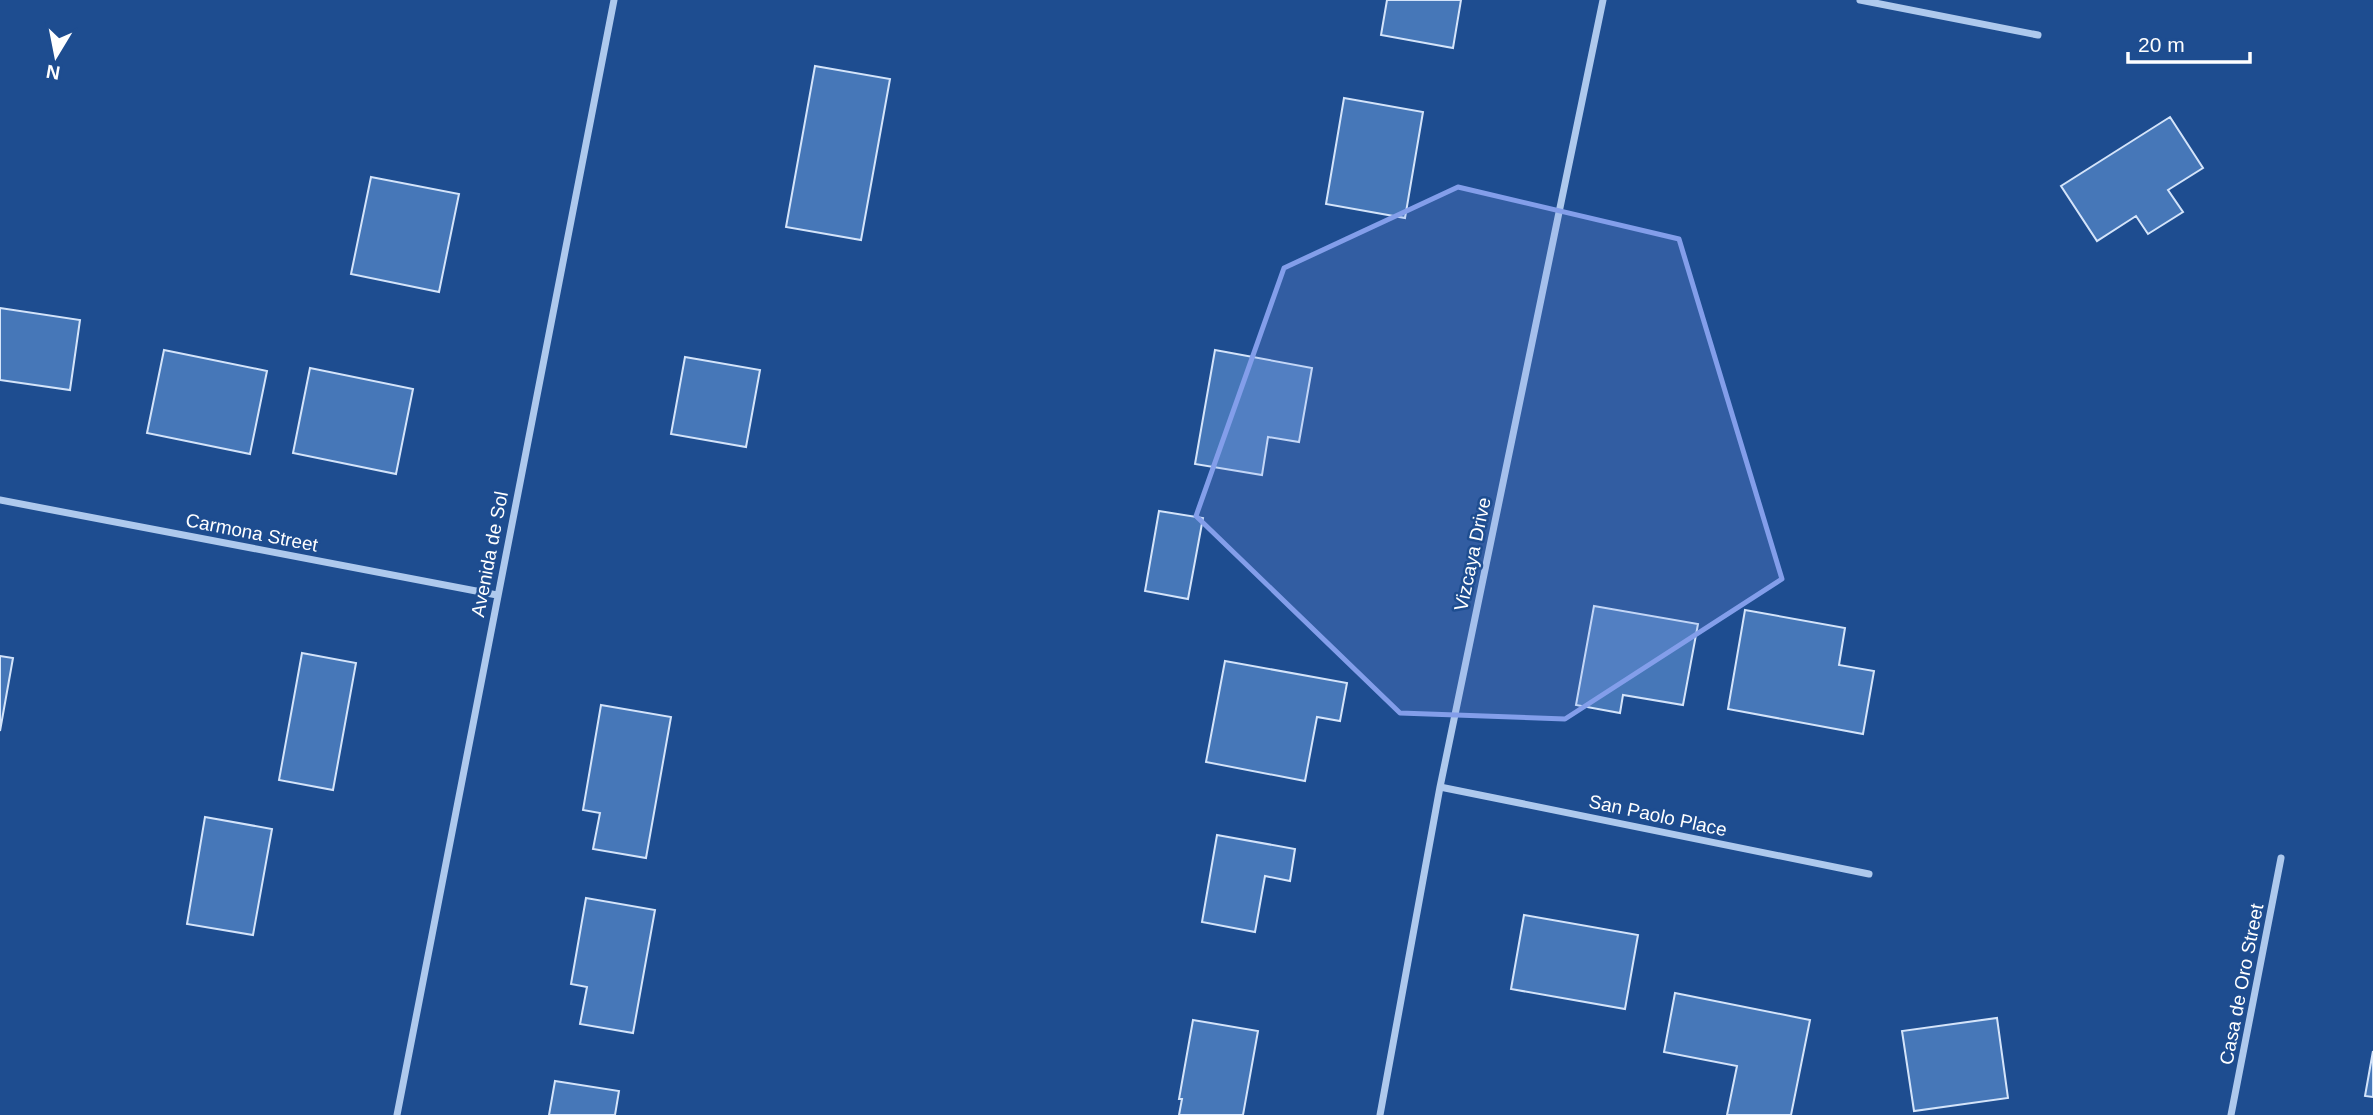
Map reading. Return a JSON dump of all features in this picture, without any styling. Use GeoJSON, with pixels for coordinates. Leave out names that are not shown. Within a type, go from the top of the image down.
{"type":"FeatureCollection","features":[{"type":"Feature","properties":{"kind":"street","name":"Avenida de Sol"},"geometry":{"type":"LineString","coordinates":[[397,1115],[614,0]]}},
{"type":"Feature","properties":{"kind":"street","name":"Vizcaya Drive"},"geometry":{"type":"LineString","coordinates":[[1380,1115],[1440,787],[1603,0]]}},
{"type":"Feature","properties":{"kind":"street"},"geometry":{"type":"LineString","coordinates":[[1860,0],[2038,35]]}},
{"type":"Feature","properties":{"kind":"street","name":"Carmona Street"},"geometry":{"type":"LineString","coordinates":[[0,500],[497,595]]}},
{"type":"Feature","properties":{"kind":"street","name":"San Paolo Place"},"geometry":{"type":"LineString","coordinates":[[1440,787],[1869,874]]}},
{"type":"Feature","properties":{"kind":"street","name":"Casa de Oro Street"},"geometry":{"type":"LineString","coordinates":[[2231,1115],[2281,858]]}},
{"type":"Feature","properties":{"kind":"highlighted area"},"geometry":{"type":"Polygon","coordinates":[[[1458,187],[1679,239],[1782,579],[1565,719],[1400,713],[1196,516],[1284,268],[1458,187]]]}},
{"type":"Feature","properties":{"kind":"building"},"geometry":{"type":"Polygon","coordinates":[[[1387,0],[1461,0],[1453,48],[1381,35],[1387,0]]]}},
{"type":"Feature","properties":{"kind":"building"},"geometry":{"type":"Polygon","coordinates":[[[815,66],[890,79],[861,240],[786,227],[815,66]]]}},
{"type":"Feature","properties":{"kind":"building"},"geometry":{"type":"Polygon","coordinates":[[[1344,98],[1423,112],[1405,218],[1326,204],[1344,98]]]}},
{"type":"Feature","properties":{"kind":"building"},"geometry":{"type":"Polygon","coordinates":[[[2170,117],[2203,168],[2168,190],[2183,212],[2148,234],[2136,216],[2097,241],[2061,186],[2170,117]]]}},
{"type":"Feature","properties":{"kind":"building"},"geometry":{"type":"Polygon","coordinates":[[[371,177],[459,194],[439,292],[351,274],[371,177]]]}},
{"type":"Feature","properties":{"kind":"building"},"geometry":{"type":"Polygon","coordinates":[[[0,308],[80,320],[70,390],[0,380],[0,308]]]}},
{"type":"Feature","properties":{"kind":"building"},"geometry":{"type":"Polygon","coordinates":[[[164,350],[267,371],[250,454],[147,433],[164,350]]]}},
{"type":"Feature","properties":{"kind":"building"},"geometry":{"type":"Polygon","coordinates":[[[1215,350],[1312,368],[1299,442],[1268,437],[1262,475],[1195,464],[1215,350]]]}},
{"type":"Feature","properties":{"kind":"building"},"geometry":{"type":"Polygon","coordinates":[[[685,357],[760,370],[746,447],[671,434],[685,357]]]}},
{"type":"Feature","properties":{"kind":"building"},"geometry":{"type":"Polygon","coordinates":[[[310,368],[413,389],[396,474],[293,453],[310,368]]]}},
{"type":"Feature","properties":{"kind":"building"},"geometry":{"type":"Polygon","coordinates":[[[1159,511],[1203,518],[1188,599],[1145,591],[1159,511]]]}},
{"type":"Feature","properties":{"kind":"building"},"geometry":{"type":"Polygon","coordinates":[[[1594,606],[1698,624],[1683,705],[1623,695],[1620,713],[1576,705],[1594,606]]]}},
{"type":"Feature","properties":{"kind":"building"},"geometry":{"type":"Polygon","coordinates":[[[1745,610],[1845,628],[1839,665],[1874,671],[1863,734],[1728,709],[1745,610]]]}},
{"type":"Feature","properties":{"kind":"building"},"geometry":{"type":"Polygon","coordinates":[[[302,653],[356,663],[333,790],[279,780],[302,653]]]}},
{"type":"Feature","properties":{"kind":"building"},"geometry":{"type":"Polygon","coordinates":[[[0,656],[13,658],[0,731],[0,656]]]}},
{"type":"Feature","properties":{"kind":"building"},"geometry":{"type":"Polygon","coordinates":[[[1225,661],[1347,683],[1340,721],[1317,717],[1305,781],[1206,762],[1225,661]]]}},
{"type":"Feature","properties":{"kind":"building"},"geometry":{"type":"Polygon","coordinates":[[[601,705],[671,717],[646,858],[593,849],[600,813],[583,810],[601,705]]]}},
{"type":"Feature","properties":{"kind":"building"},"geometry":{"type":"Polygon","coordinates":[[[205,817],[272,829],[253,935],[187,924],[205,817]]]}},
{"type":"Feature","properties":{"kind":"building"},"geometry":{"type":"Polygon","coordinates":[[[1217,835],[1295,849],[1290,881],[1265,876],[1255,932],[1202,922],[1217,835]]]}},
{"type":"Feature","properties":{"kind":"building"},"geometry":{"type":"Polygon","coordinates":[[[586,898],[655,910],[633,1033],[580,1024],[587,987],[571,984],[586,898]]]}},
{"type":"Feature","properties":{"kind":"building"},"geometry":{"type":"Polygon","coordinates":[[[1524,915],[1638,935],[1625,1009],[1511,989],[1524,915]]]}},
{"type":"Feature","properties":{"kind":"building"},"geometry":{"type":"Polygon","coordinates":[[[1675,993],[1810,1020],[1791,1115],[1727,1115],[1737,1066],[1664,1052],[1675,993]]]}},
{"type":"Feature","properties":{"kind":"building"},"geometry":{"type":"Polygon","coordinates":[[[1997,1018],[2008,1098],[1914,1111],[1902,1031],[1997,1018]]]}},
{"type":"Feature","properties":{"kind":"building"},"geometry":{"type":"Polygon","coordinates":[[[1193,1020],[1258,1031],[1243,1115],[1179,1115],[1182,1099],[1179,1099],[1193,1020]]]}},
{"type":"Feature","properties":{"kind":"building"},"geometry":{"type":"Polygon","coordinates":[[[2373,1051],[2373,1097],[2365,1096],[2373,1051]]]}},
{"type":"Feature","properties":{"kind":"building"},"geometry":{"type":"Polygon","coordinates":[[[555,1081],[619,1091],[615,1115],[549,1115],[555,1081]]]}}]}
